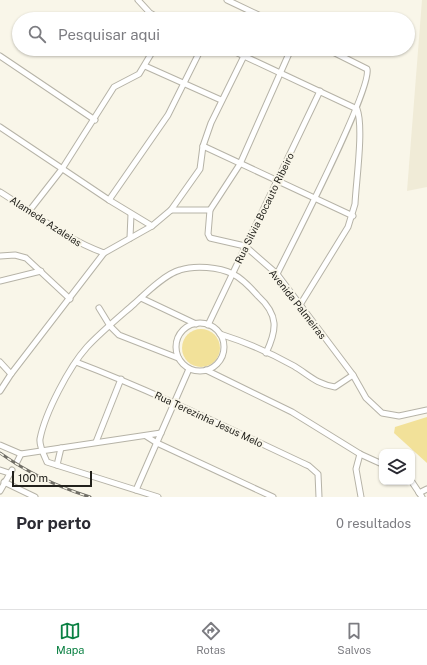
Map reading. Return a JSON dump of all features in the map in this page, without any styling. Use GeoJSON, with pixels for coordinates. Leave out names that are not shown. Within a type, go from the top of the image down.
{"type":"FeatureCollection","features":[{"type":"Feature","properties":{"kind":"street"},"geometry":{"type":"LineString","coordinates":[[138,0],[149,12]]}},
{"type":"Feature","properties":{"kind":"street"},"geometry":{"type":"LineString","coordinates":[[227,0],[252,12]]}},
{"type":"Feature","properties":{"kind":"street"},"geometry":{"type":"LineString","coordinates":[[0,56],[95,120]]}},
{"type":"Feature","properties":{"kind":"street"},"geometry":{"type":"LineString","coordinates":[[30,210],[62,169],[95,120],[114,87],[135,78],[145,66],[150,56]]}},
{"type":"Feature","properties":{"kind":"street"},"geometry":{"type":"LineString","coordinates":[[109,200],[168,115],[198,56]]}},
{"type":"Feature","properties":{"kind":"street"},"geometry":{"type":"LineString","coordinates":[[0,391],[11,374],[104,253],[152,226],[170,210],[200,169],[203,146],[211,123],[244,56],[281,72],[357,109]]}},
{"type":"Feature","properties":{"kind":"street"},"geometry":{"type":"LineString","coordinates":[[170,210],[210,210],[240,164],[288,56]]}},
{"type":"Feature","properties":{"kind":"street"},"geometry":{"type":"LineString","coordinates":[[277,274],[357,109],[367,78],[367,69],[341,56]]}},
{"type":"Feature","properties":{"kind":"street"},"geometry":{"type":"LineString","coordinates":[[145,66],[221,100]]}},
{"type":"Feature","properties":{"kind":"street","name":"Rua Silvia Bocauto Ribeiro"},"geometry":{"type":"LineString","coordinates":[[208,325],[320,91]]}},
{"type":"Feature","properties":{"kind":"street"},"geometry":{"type":"LineString","coordinates":[[300,305],[348,227],[353,216],[360,130],[357,109]]}},
{"type":"Feature","properties":{"kind":"street"},"geometry":{"type":"LineString","coordinates":[[0,127],[109,200],[152,226]]}},
{"type":"Feature","properties":{"kind":"street"},"geometry":{"type":"LineString","coordinates":[[203,146],[353,216]]}},
{"type":"Feature","properties":{"kind":"street","name":"Alameda Azaleias"},"geometry":{"type":"LineString","coordinates":[[0,192],[30,210],[82,246],[104,253]]}},
{"type":"Feature","properties":{"kind":"street","name":"Avenida Palmeiras"},"geometry":{"type":"LineString","coordinates":[[210,210],[208,234],[210,238],[245,246],[277,274],[353,375],[366,398],[382,413],[399,416],[427,410]]}},
{"type":"Feature","properties":{"kind":"street"},"geometry":{"type":"LineString","coordinates":[[130,238],[131,214]]}},
{"type":"Feature","properties":{"kind":"street"},"geometry":{"type":"LineString","coordinates":[[0,256],[21,256],[41,271],[70,299]]}},
{"type":"Feature","properties":{"kind":"street"},"geometry":{"type":"LineString","coordinates":[[158,497],[47,462],[42,451],[40,440],[51,408],[76,362],[86,348],[141,298],[173,273],[180,270],[202,268],[233,274],[263,300],[269,308],[275,330],[266,353]]}},
{"type":"Feature","properties":{"kind":"street"},"geometry":{"type":"LineString","coordinates":[[0,281],[41,271]]}},
{"type":"Feature","properties":{"kind":"street"},"geometry":{"type":"LineString","coordinates":[[141,298],[196,324],[208,325],[220,334],[294,366],[321,385],[335,387],[353,375]]}},
{"type":"Feature","properties":{"kind":"street"},"geometry":{"type":"LineString","coordinates":[[99,308],[110,326],[123,338],[178,358],[189,369],[198,371],[212,368],[222,357],[223,344],[220,334]]}},
{"type":"Feature","properties":{"kind":"street"},"geometry":{"type":"LineString","coordinates":[[178,358],[176,346],[180,334],[190,326],[196,324]]}},
{"type":"Feature","properties":{"kind":"street"},"geometry":{"type":"LineString","coordinates":[[223,344],[234,339]]}},
{"type":"Feature","properties":{"kind":"street"},"geometry":{"type":"LineString","coordinates":[[0,362],[11,374]]}},
{"type":"Feature","properties":{"kind":"street","name":"Rua Terezinha Jesus Melo"},"geometry":{"type":"LineString","coordinates":[[76,362],[121,379],[175,403],[309,466],[318,474],[318,497]]}},
{"type":"Feature","properties":{"kind":"street"},"geometry":{"type":"LineString","coordinates":[[136,490],[189,369]]}},
{"type":"Feature","properties":{"kind":"street"},"geometry":{"type":"LineString","coordinates":[[206,370],[292,412],[360,454],[379,463]]}},
{"type":"Feature","properties":{"kind":"street"},"geometry":{"type":"LineString","coordinates":[[96,442],[121,379]]}},
{"type":"Feature","properties":{"kind":"street"},"geometry":{"type":"LineString","coordinates":[[0,445],[21,454],[161,433]]}},
{"type":"Feature","properties":{"kind":"street"},"geometry":{"type":"LineString","coordinates":[[146,436],[156,444],[273,497]]}},
{"type":"Feature","properties":{"kind":"street"},"geometry":{"type":"LineString","coordinates":[[57,465],[61,448]]}},
{"type":"Feature","properties":{"kind":"street"},"geometry":{"type":"LineString","coordinates":[[18,462],[21,454]]}},
{"type":"Feature","properties":{"kind":"street"},"geometry":{"type":"LineString","coordinates":[[360,454],[356,469],[360,497]]}},
{"type":"Feature","properties":{"kind":"street"},"geometry":{"type":"LineString","coordinates":[[0,470],[11,471],[0,490]]}},
{"type":"Feature","properties":{"kind":"street"},"geometry":{"type":"LineString","coordinates":[[4,482],[35,497]]}},
{"type":"Feature","properties":{"kind":"street"},"geometry":{"type":"LineString","coordinates":[[414,485],[420,495],[427,489]]}},
{"type":"Feature","properties":{"kind":"shaded area"},"geometry":{"type":"Polygon","coordinates":[[[422,0],[427,0],[427,187],[407,191],[422,0]]]}},
{"type":"Feature","properties":{"kind":"shaded area"},"geometry":{"type":"Polygon","coordinates":[[[201,329],[214,335],[220,348],[214,361],[201,367],[188,361],[182,348],[188,335],[201,329]]]}},
{"type":"Feature","properties":{"kind":"shaded area"},"geometry":{"type":"Polygon","coordinates":[[[427,417],[427,463],[415,452],[415,449],[412,449],[394,433],[395,427],[427,417]]]}},
{"type":"Feature","properties":{"kind":"railway"},"geometry":{"type":"LineString","coordinates":[[0,453],[21,467],[44,479],[66,489],[90,497]]}}]}
